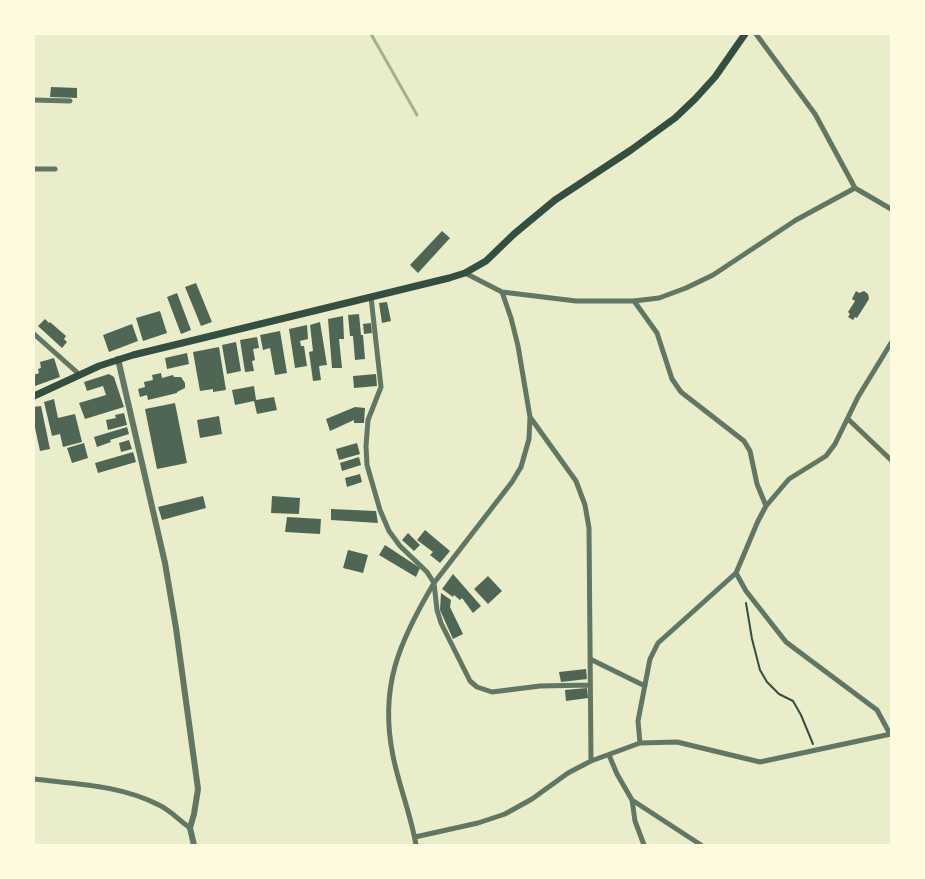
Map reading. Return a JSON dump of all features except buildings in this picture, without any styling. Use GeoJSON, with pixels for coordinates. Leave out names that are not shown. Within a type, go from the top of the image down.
{"type":"FeatureCollection","features":[{"type":"Feature","properties":{"kind":"main road"},"geometry":{"type":"LineString","coordinates":[[34,396],[100,366],[118,360],[465,273],[486,261],[521,228],[555,200],[631,150],[675,118],[696,99],[715,77],[745,34]]}},
{"type":"Feature","properties":{"kind":"street"},"geometry":{"type":"LineString","coordinates":[[756,34],[815,114],[855,188],[891,209]]}},
{"type":"Feature","properties":{"kind":"street"},"geometry":{"type":"LineString","coordinates":[[34,100],[70,101]]}},
{"type":"Feature","properties":{"kind":"street"},"geometry":{"type":"LineString","coordinates":[[34,169],[55,169]]}},
{"type":"Feature","properties":{"kind":"street"},"geometry":{"type":"LineString","coordinates":[[465,273],[502,292],[576,301],[634,301],[659,298],[713,275],[796,220],[855,188]]}},
{"type":"Feature","properties":{"kind":"street"},"geometry":{"type":"LineString","coordinates":[[416,845],[393,757],[388,727],[388,696],[394,664],[404,640],[434,583],[512,482],[526,454],[530,417],[512,318],[502,292]]}},
{"type":"Feature","properties":{"kind":"street"},"geometry":{"type":"LineString","coordinates":[[371,297],[381,386],[368,420],[367,465],[380,510],[389,531],[400,546],[427,572],[434,583],[437,610],[441,623],[470,681],[477,687],[492,692],[540,686],[590,685]]}},
{"type":"Feature","properties":{"kind":"street"},"geometry":{"type":"LineString","coordinates":[[634,301],[657,333],[672,379],[681,392],[744,442],[750,450],[757,484],[766,506]]}},
{"type":"Feature","properties":{"kind":"street"},"geometry":{"type":"LineString","coordinates":[[34,334],[80,375]]}},
{"type":"Feature","properties":{"kind":"street"},"geometry":{"type":"LineString","coordinates":[[640,743],[638,721],[650,659],[658,643],[736,573],[766,506],[789,479],[826,456],[835,444],[858,397],[891,343]]}},
{"type":"Feature","properties":{"kind":"street"},"geometry":{"type":"LineString","coordinates":[[118,360],[155,516],[176,628],[198,789],[190,828],[194,845]]}},
{"type":"Feature","properties":{"kind":"street"},"geometry":{"type":"LineString","coordinates":[[530,417],[576,481],[585,505],[589,528],[591,762]]}},
{"type":"Feature","properties":{"kind":"street"},"geometry":{"type":"LineString","coordinates":[[848,419],[891,460]]}},
{"type":"Feature","properties":{"kind":"street"},"geometry":{"type":"LineString","coordinates":[[415,837],[478,823],[505,814],[532,799],[568,773],[640,743],[677,742],[760,762],[891,734],[878,710],[786,642],[746,591],[736,573]]}},
{"type":"Feature","properties":{"kind":"street"},"geometry":{"type":"LineString","coordinates":[[590,659],[645,686]]}},
{"type":"Feature","properties":{"kind":"street"},"geometry":{"type":"LineString","coordinates":[[609,755],[617,774],[632,800],[635,821],[644,845]]}},
{"type":"Feature","properties":{"kind":"street"},"geometry":{"type":"LineString","coordinates":[[34,779],[131,793],[160,806],[190,828]]}},
{"type":"Feature","properties":{"kind":"street"},"geometry":{"type":"LineString","coordinates":[[632,800],[701,845]]}},
{"type":"Feature","properties":{"kind":"path"},"geometry":{"type":"LineString","coordinates":[[746,591],[752,639],[760,670],[767,682],[778,694],[793,700],[815,750]]}},
{"type":"Feature","properties":{"kind":"waterway"},"geometry":{"type":"LineString","coordinates":[[371,34],[417,115]]}}]}
